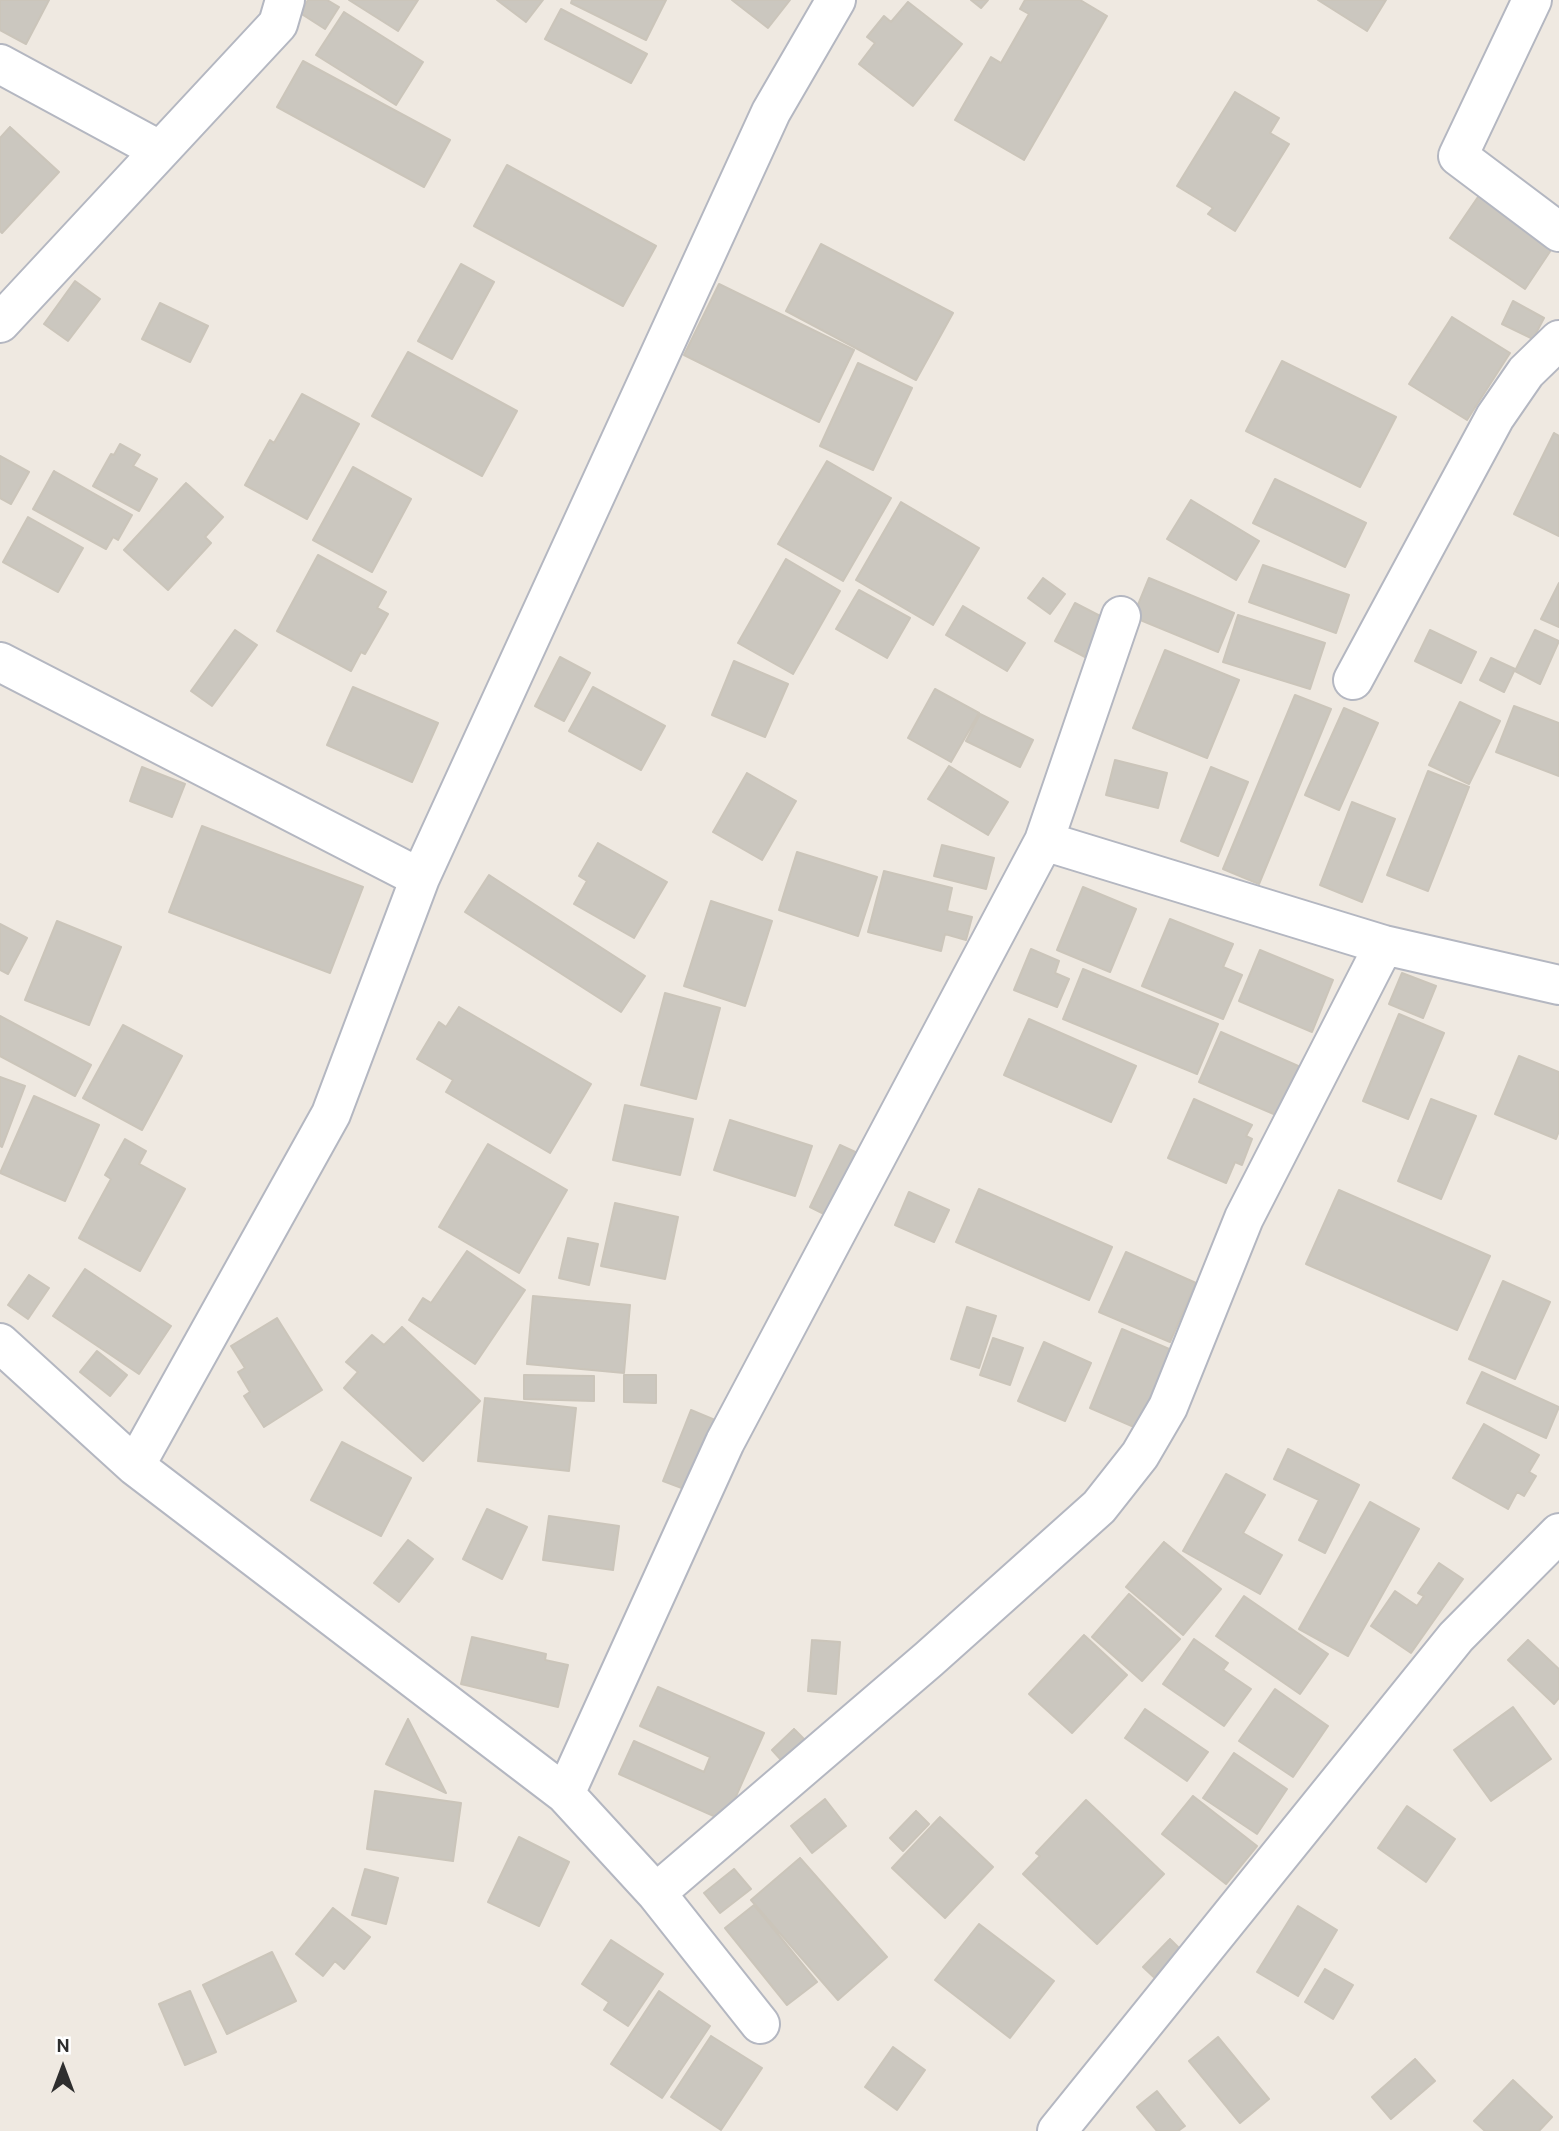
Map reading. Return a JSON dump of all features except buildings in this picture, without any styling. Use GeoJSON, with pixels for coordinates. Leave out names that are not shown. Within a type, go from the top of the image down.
{"type":"FeatureCollection","features":[{"type":"Feature","properties":{"kind":"street"},"geometry":{"type":"LineString","coordinates":[[0,323],[278,24],[285,0]]}},
{"type":"Feature","properties":{"kind":"street"},"geometry":{"type":"LineString","coordinates":[[135,1466],[331,1114],[420,878],[771,112],[836,0]]}},
{"type":"Feature","properties":{"kind":"street"},"geometry":{"type":"LineString","coordinates":[[1532,0],[1458,156],[1559,232]]}},
{"type":"Feature","properties":{"kind":"street"},"geometry":{"type":"LineString","coordinates":[[0,64],[159,150]]}},
{"type":"Feature","properties":{"kind":"street"},"geometry":{"type":"LineString","coordinates":[[1353,680],[1495,418],[1526,372],[1559,340]]}},
{"type":"Feature","properties":{"kind":"street"},"geometry":{"type":"LineString","coordinates":[[565,1794],[725,1442],[1044,841],[1121,616]]}},
{"type":"Feature","properties":{"kind":"street"},"geometry":{"type":"LineString","coordinates":[[0,662],[420,878]]}},
{"type":"Feature","properties":{"kind":"street"},"geometry":{"type":"LineString","coordinates":[[1044,841],[1384,945],[1559,985]]}},
{"type":"Feature","properties":{"kind":"street"},"geometry":{"type":"LineString","coordinates":[[656,1893],[929,1659],[1089,1516],[1140,1455],[1168,1407],[1244,1218],[1384,945]]}},
{"type":"Feature","properties":{"kind":"street"},"geometry":{"type":"LineString","coordinates":[[0,1343],[135,1466],[565,1794],[656,1893],[760,2024]]}},
{"type":"Feature","properties":{"kind":"street"},"geometry":{"type":"LineString","coordinates":[[1057,2131],[1457,1637],[1559,1533]]}}]}
